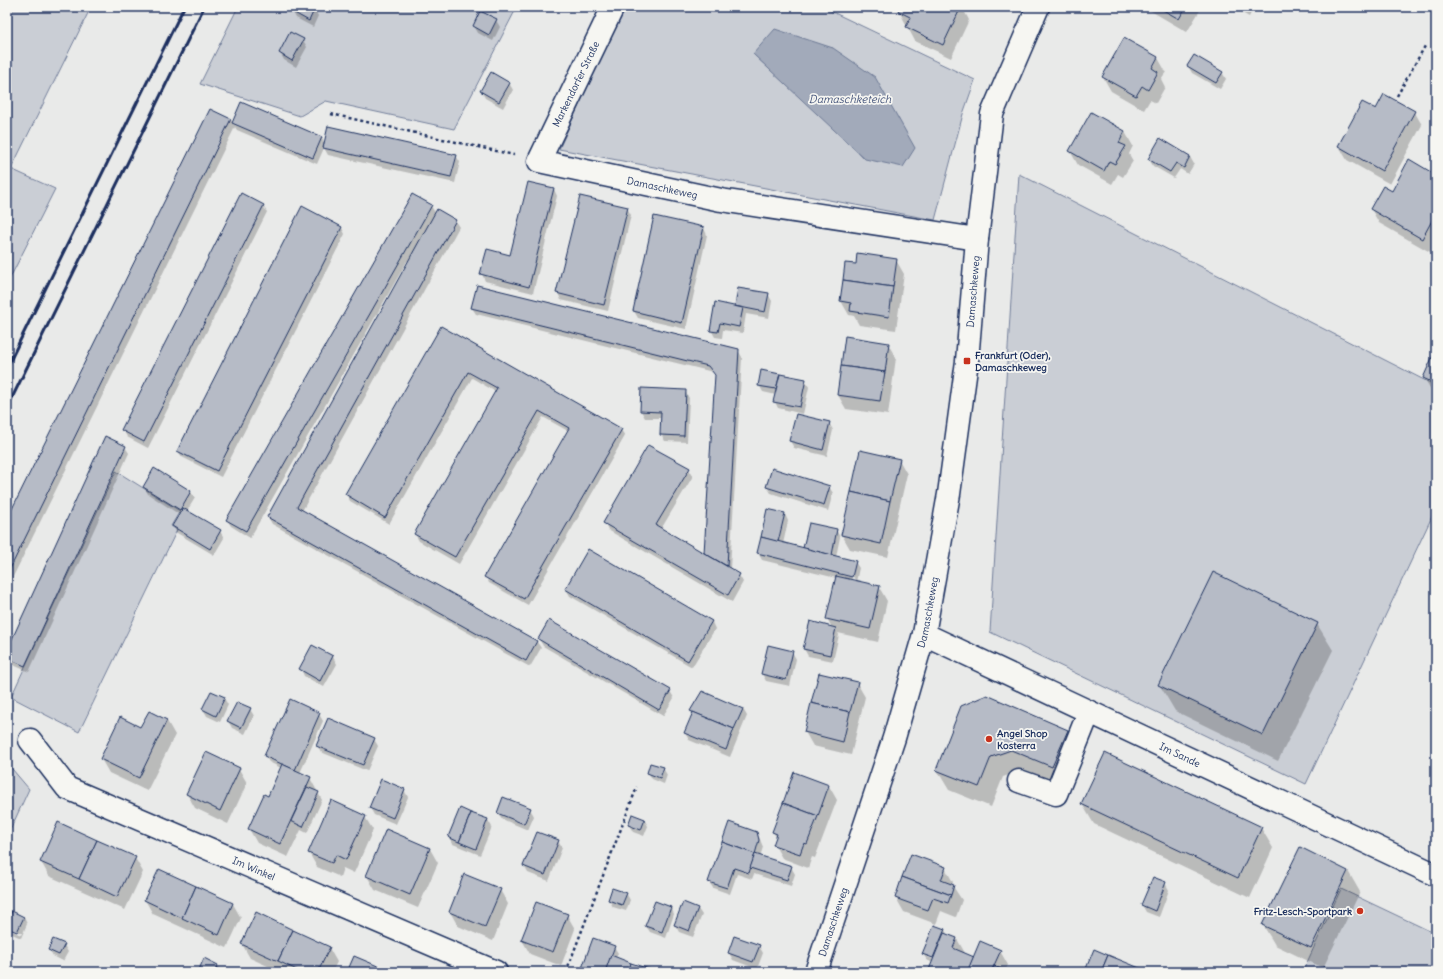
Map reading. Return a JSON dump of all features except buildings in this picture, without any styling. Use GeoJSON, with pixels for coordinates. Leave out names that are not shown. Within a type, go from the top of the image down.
{"type":"FeatureCollection","features":[{"type":"Feature","properties":{"kind":"street","name":"Markendorfer Straße"},"geometry":{"type":"LineString","coordinates":[[539,161],[613,7]]}},
{"type":"Feature","properties":{"kind":"street","name":"Damaschkeweg"},"geometry":{"type":"LineString","coordinates":[[821,971],[894,738],[924,634],[949,494],[966,369],[977,239],[992,114],[1038,7]]}},
{"type":"Feature","properties":{"kind":"street","name":"Damaschkeweg"},"geometry":{"type":"LineString","coordinates":[[539,161],[721,200],[977,239]]}},
{"type":"Feature","properties":{"kind":"street","name":"Im Sande"},"geometry":{"type":"LineString","coordinates":[[924,634],[1436,875]]}},
{"type":"Feature","properties":{"kind":"street"},"geometry":{"type":"LineString","coordinates":[[1019,781],[1056,794],[1089,712]]}},
{"type":"Feature","properties":{"kind":"street","name":"Im Winkel"},"geometry":{"type":"LineString","coordinates":[[30,740],[67,788],[496,972]]}},
{"type":"Feature","properties":{"kind":"path"},"geometry":{"type":"LineString","coordinates":[[1397,96],[1425,46]]}},
{"type":"Feature","properties":{"kind":"path"},"geometry":{"type":"LineString","coordinates":[[332,114],[539,161]]}},
{"type":"Feature","properties":{"kind":"path"},"geometry":{"type":"LineString","coordinates":[[566,972],[636,787]]}},
{"type":"Feature","properties":{"kind":"path"},"geometry":{"type":"LineString","coordinates":[[1324,967],[1334,972]]}},
{"type":"Feature","properties":{"kind":"shaded area"},"geometry":{"type":"Polygon","coordinates":[[[7,7],[91,7],[11,169],[55,189],[7,284],[7,7]]]}},
{"type":"Feature","properties":{"kind":"shaded area"},"geometry":{"type":"Polygon","coordinates":[[[238,7],[517,7],[454,129],[326,101],[300,116],[200,84],[238,7]]]}},
{"type":"Feature","properties":{"kind":"shaded area"},"geometry":{"type":"Polygon","coordinates":[[[624,7],[822,7],[975,80],[963,114],[935,220],[559,149],[624,7]],[[833,48],[753,54],[810,106],[833,48]]]}},
{"type":"Feature","properties":{"kind":"shaded area"},"geometry":{"type":"Polygon","coordinates":[[[1019,174],[1436,386],[1436,508],[1306,784],[990,632],[1019,174]]]}},
{"type":"Feature","properties":{"kind":"shaded area"},"geometry":{"type":"Polygon","coordinates":[[[116,471],[180,511],[171,526],[177,530],[79,732],[11,697],[116,471]]]}},
{"type":"Feature","properties":{"kind":"shaded area"},"geometry":{"type":"Polygon","coordinates":[[[7,763],[29,789],[7,837],[7,763]]]}},
{"type":"Feature","properties":{"kind":"shaded area","name":"Fritz-Lesch-Sportpark"},"geometry":{"type":"Polygon","coordinates":[[[1341,889],[1436,934],[1436,972],[1303,971],[1341,889]]]}},
{"type":"Feature","properties":{"kind":"water","name":"Damaschketeich"},"geometry":{"type":"Polygon","coordinates":[[[775,29],[833,48],[875,77],[915,148],[903,167],[865,159],[753,54],[775,29]]]}},
{"type":"Feature","properties":{"kind":"railway"},"geometry":{"type":"LineString","coordinates":[[7,367],[184,7]]}},
{"type":"Feature","properties":{"kind":"railway"},"geometry":{"type":"LineString","coordinates":[[7,408],[204,7]]}},
{"type":"Feature","properties":{"kind":"place","name":"Frankfurt (Oder), Damaschkeweg"},"geometry":{"type":"Point","coordinates":[967,361]}},
{"type":"Feature","properties":{"kind":"place","name":"Angel Shop Kosterra"},"geometry":{"type":"Point","coordinates":[989,739]}},
{"type":"Feature","properties":{"kind":"place","name":"Fritz-Lesch-Sportpark"},"geometry":{"type":"Point","coordinates":[1360,911]}}]}
